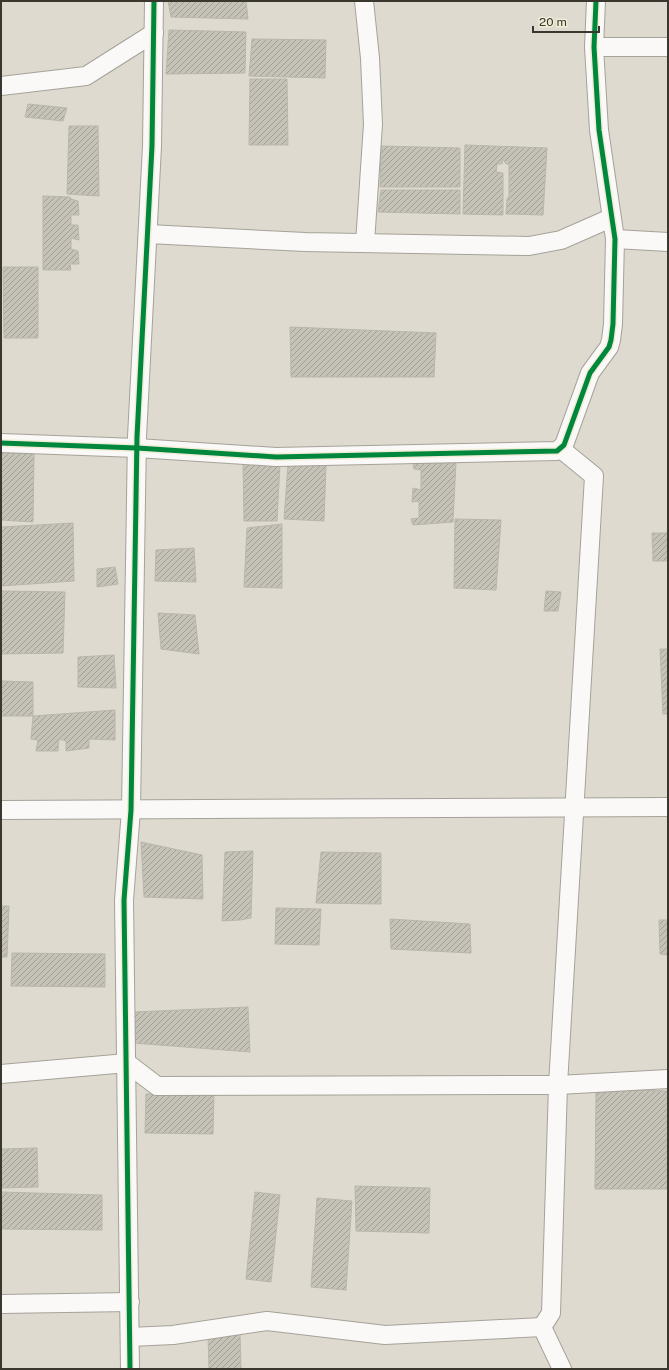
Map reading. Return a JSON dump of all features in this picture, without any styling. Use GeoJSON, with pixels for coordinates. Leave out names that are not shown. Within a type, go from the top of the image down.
{"type":"FeatureCollection","features":[{"type":"Feature","properties":{"kind":"street"},"geometry":{"type":"LineString","coordinates":[[130,1369],[124,900],[131,810],[137,448],[152,146],[154,1]]}},
{"type":"Feature","properties":{"kind":"street"},"geometry":{"type":"LineString","coordinates":[[364,1],[370,58],[374,124],[365,243]]}},
{"type":"Feature","properties":{"kind":"street"},"geometry":{"type":"LineString","coordinates":[[1,442],[137,448],[276,457],[557,451],[561,449],[564,445],[590,373],[608,347],[611,340],[613,324],[615,239],[599,130],[594,47],[596,1]]}},
{"type":"Feature","properties":{"kind":"street"},"geometry":{"type":"LineString","coordinates":[[1,86],[86,76],[154,33]]}},
{"type":"Feature","properties":{"kind":"street"},"geometry":{"type":"LineString","coordinates":[[594,47],[668,47]]}},
{"type":"Feature","properties":{"kind":"street"},"geometry":{"type":"LineString","coordinates":[[148,234],[305,242],[529,246],[561,240],[611,218]]}},
{"type":"Feature","properties":{"kind":"street"},"geometry":{"type":"LineString","coordinates":[[615,239],[668,242]]}},
{"type":"Feature","properties":{"kind":"street"},"geometry":{"type":"LineString","coordinates":[[542,1327],[551,1313],[558,1085],[594,476],[561,449]]}},
{"type":"Feature","properties":{"kind":"street"},"geometry":{"type":"LineString","coordinates":[[1,810],[668,807]]}},
{"type":"Feature","properties":{"kind":"street"},"geometry":{"type":"LineString","coordinates":[[1,1074],[126,1062],[157,1086],[558,1085],[668,1079]]}},
{"type":"Feature","properties":{"kind":"street"},"geometry":{"type":"LineString","coordinates":[[1,1304],[130,1302]]}},
{"type":"Feature","properties":{"kind":"street"},"geometry":{"type":"LineString","coordinates":[[130,1337],[172,1335],[266,1321],[385,1335],[542,1327]]}},
{"type":"Feature","properties":{"kind":"street"},"geometry":{"type":"LineString","coordinates":[[542,1327],[562,1369]]}},
{"type":"Feature","properties":{"kind":"building"},"geometry":{"type":"Polygon","coordinates":[[[168,1],[246,1],[248,19],[171,17],[168,1]]]}},
{"type":"Feature","properties":{"kind":"building"},"geometry":{"type":"Polygon","coordinates":[[[169,30],[246,32],[245,73],[166,74],[169,30]]]}},
{"type":"Feature","properties":{"kind":"building"},"geometry":{"type":"Polygon","coordinates":[[[252,39],[326,40],[325,78],[249,76],[252,39]]]}},
{"type":"Feature","properties":{"kind":"building"},"geometry":{"type":"Polygon","coordinates":[[[250,79],[287,79],[288,145],[249,145],[250,79]]]}},
{"type":"Feature","properties":{"kind":"building"},"geometry":{"type":"Polygon","coordinates":[[[28,104],[67,108],[63,121],[25,117],[28,104]]]}},
{"type":"Feature","properties":{"kind":"building"},"geometry":{"type":"Polygon","coordinates":[[[69,126],[98,126],[99,196],[67,194],[69,126]]]}},
{"type":"Feature","properties":{"kind":"building"},"geometry":{"type":"Polygon","coordinates":[[[465,145],[547,148],[543,215],[506,214],[507,199],[509,196],[509,164],[506,164],[503,159],[502,164],[497,164],[496,172],[503,173],[503,215],[463,214],[465,145]]]}},
{"type":"Feature","properties":{"kind":"building"},"geometry":{"type":"Polygon","coordinates":[[[381,146],[460,148],[460,187],[380,187],[381,146]]]}},
{"type":"Feature","properties":{"kind":"building"},"geometry":{"type":"Polygon","coordinates":[[[381,190],[460,190],[460,214],[378,212],[381,190]]]}},
{"type":"Feature","properties":{"kind":"building"},"geometry":{"type":"Polygon","coordinates":[[[43,196],[70,197],[71,199],[78,201],[79,215],[71,215],[71,225],[78,225],[79,240],[71,238],[71,249],[78,251],[79,264],[70,264],[71,270],[43,270],[43,196]]]}},
{"type":"Feature","properties":{"kind":"building"},"geometry":{"type":"Polygon","coordinates":[[[3,267],[38,267],[38,338],[4,338],[3,267]]]}},
{"type":"Feature","properties":{"kind":"building"},"geometry":{"type":"Polygon","coordinates":[[[290,327],[436,333],[434,377],[291,377],[290,327]]]}},
{"type":"Feature","properties":{"kind":"building"},"geometry":{"type":"Polygon","coordinates":[[[1,451],[34,454],[33,522],[1,520],[1,451]]]}},
{"type":"Feature","properties":{"kind":"building"},"geometry":{"type":"Polygon","coordinates":[[[243,461],[280,464],[277,521],[244,521],[243,461]]]}},
{"type":"Feature","properties":{"kind":"building"},"geometry":{"type":"Polygon","coordinates":[[[413,462],[456,463],[453,522],[413,525],[411,519],[419,518],[419,501],[412,502],[413,488],[421,490],[421,470],[414,469],[413,462]]]}},
{"type":"Feature","properties":{"kind":"building"},"geometry":{"type":"Polygon","coordinates":[[[288,465],[326,465],[324,521],[284,519],[288,465]]]}},
{"type":"Feature","properties":{"kind":"building"},"geometry":{"type":"Polygon","coordinates":[[[455,519],[501,520],[496,590],[454,588],[455,519]]]}},
{"type":"Feature","properties":{"kind":"building"},"geometry":{"type":"Polygon","coordinates":[[[73,523],[74,581],[1,586],[1,527],[73,523]]]}},
{"type":"Feature","properties":{"kind":"building"},"geometry":{"type":"Polygon","coordinates":[[[282,524],[282,588],[244,587],[247,528],[282,524]]]}},
{"type":"Feature","properties":{"kind":"building"},"geometry":{"type":"Polygon","coordinates":[[[652,533],[668,533],[668,561],[653,561],[652,533]]]}},
{"type":"Feature","properties":{"kind":"building"},"geometry":{"type":"Polygon","coordinates":[[[194,548],[196,582],[155,581],[156,550],[194,548]]]}},
{"type":"Feature","properties":{"kind":"building"},"geometry":{"type":"Polygon","coordinates":[[[115,567],[118,584],[97,587],[97,569],[115,567]]]}},
{"type":"Feature","properties":{"kind":"building"},"geometry":{"type":"Polygon","coordinates":[[[1,591],[65,592],[63,653],[1,654],[1,591]]]}},
{"type":"Feature","properties":{"kind":"building"},"geometry":{"type":"Polygon","coordinates":[[[546,591],[561,592],[558,611],[544,611],[546,591]]]}},
{"type":"Feature","properties":{"kind":"building"},"geometry":{"type":"Polygon","coordinates":[[[158,613],[195,615],[199,654],[161,649],[158,613]]]}},
{"type":"Feature","properties":{"kind":"building"},"geometry":{"type":"Polygon","coordinates":[[[660,649],[668,649],[668,714],[663,714],[660,649]]]}},
{"type":"Feature","properties":{"kind":"building"},"geometry":{"type":"Polygon","coordinates":[[[114,655],[116,688],[78,687],[78,657],[114,655]]]}},
{"type":"Feature","properties":{"kind":"building"},"geometry":{"type":"Polygon","coordinates":[[[1,681],[33,682],[33,716],[1,716],[1,681]]]}},
{"type":"Feature","properties":{"kind":"building"},"geometry":{"type":"Polygon","coordinates":[[[115,710],[115,740],[89,739],[89,748],[66,751],[66,741],[59,739],[58,751],[36,751],[38,740],[31,739],[33,716],[115,710]]]}},
{"type":"Feature","properties":{"kind":"building"},"geometry":{"type":"Polygon","coordinates":[[[141,842],[202,855],[203,899],[144,897],[141,842]]]}},
{"type":"Feature","properties":{"kind":"building"},"geometry":{"type":"Polygon","coordinates":[[[253,851],[251,918],[222,921],[225,852],[253,851]]]}},
{"type":"Feature","properties":{"kind":"building"},"geometry":{"type":"Polygon","coordinates":[[[321,852],[381,853],[381,904],[316,903],[321,852]]]}},
{"type":"Feature","properties":{"kind":"building"},"geometry":{"type":"Polygon","coordinates":[[[1,906],[9,906],[7,957],[1,957],[1,906]]]}},
{"type":"Feature","properties":{"kind":"building"},"geometry":{"type":"Polygon","coordinates":[[[276,908],[321,909],[319,945],[275,944],[276,908]]]}},
{"type":"Feature","properties":{"kind":"building"},"geometry":{"type":"Polygon","coordinates":[[[390,919],[470,924],[471,953],[391,949],[390,919]]]}},
{"type":"Feature","properties":{"kind":"building"},"geometry":{"type":"Polygon","coordinates":[[[659,920],[668,920],[668,955],[660,954],[659,920]]]}},
{"type":"Feature","properties":{"kind":"building"},"geometry":{"type":"Polygon","coordinates":[[[12,953],[105,954],[105,987],[11,986],[12,953]]]}},
{"type":"Feature","properties":{"kind":"building"},"geometry":{"type":"Polygon","coordinates":[[[248,1007],[250,1052],[133,1043],[134,1012],[248,1007]]]}},
{"type":"Feature","properties":{"kind":"building"},"geometry":{"type":"Polygon","coordinates":[[[596,1089],[668,1091],[668,1189],[595,1189],[596,1089]]]}},
{"type":"Feature","properties":{"kind":"building"},"geometry":{"type":"Polygon","coordinates":[[[146,1094],[214,1095],[213,1134],[145,1133],[146,1094]]]}},
{"type":"Feature","properties":{"kind":"building"},"geometry":{"type":"Polygon","coordinates":[[[37,1148],[38,1187],[1,1188],[1,1149],[37,1148]]]}},
{"type":"Feature","properties":{"kind":"building"},"geometry":{"type":"Polygon","coordinates":[[[355,1186],[430,1188],[429,1233],[356,1231],[355,1186]]]}},
{"type":"Feature","properties":{"kind":"building"},"geometry":{"type":"Polygon","coordinates":[[[1,1192],[102,1195],[102,1230],[1,1229],[1,1192]]]}},
{"type":"Feature","properties":{"kind":"building"},"geometry":{"type":"Polygon","coordinates":[[[255,1192],[280,1195],[271,1282],[246,1279],[255,1192]]]}},
{"type":"Feature","properties":{"kind":"building"},"geometry":{"type":"Polygon","coordinates":[[[317,1198],[352,1201],[346,1290],[311,1287],[317,1198]]]}},
{"type":"Feature","properties":{"kind":"building"},"geometry":{"type":"Polygon","coordinates":[[[208,1334],[240,1334],[241,1369],[209,1369],[208,1334]]]}},
{"type":"Feature","properties":{"kind":"cycle path"},"geometry":{"type":"LineString","coordinates":[[130,1369],[124,900],[131,810],[137,437],[152,146],[154,1]]}},
{"type":"Feature","properties":{"kind":"cycle path"},"geometry":{"type":"LineString","coordinates":[[1,443],[137,448],[276,457],[557,451],[564,445],[590,373],[609,347],[613,324],[615,239],[599,130],[594,47],[596,1]]}}]}
